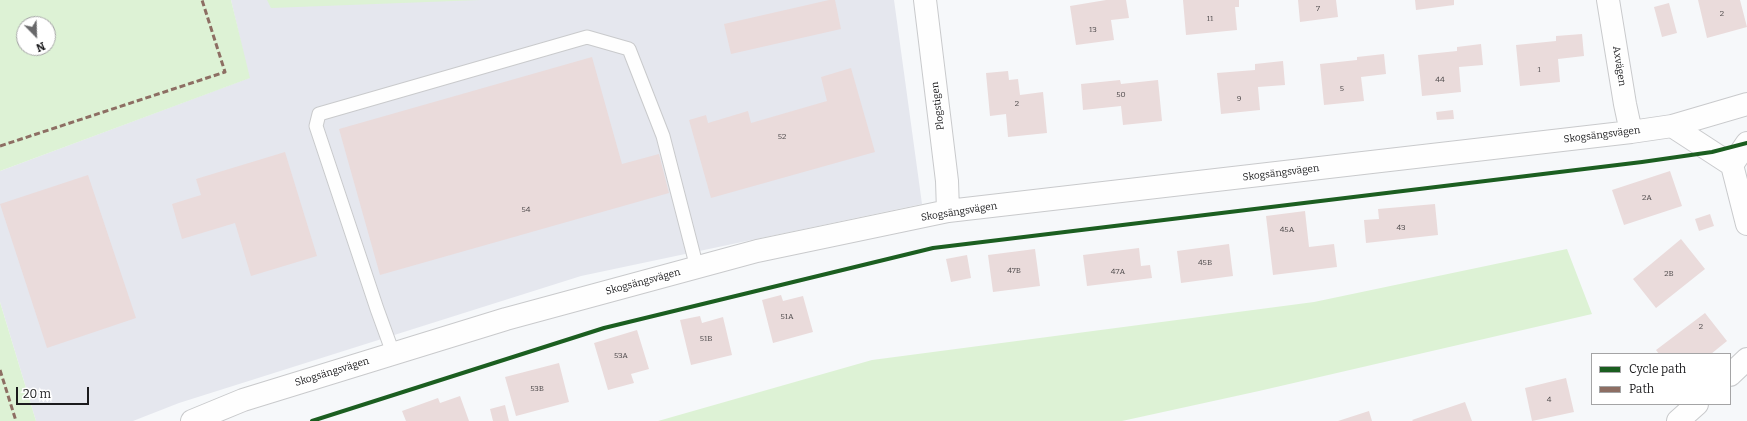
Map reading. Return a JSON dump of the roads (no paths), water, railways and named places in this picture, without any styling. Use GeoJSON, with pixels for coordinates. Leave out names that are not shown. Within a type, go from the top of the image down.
{"type":"FeatureCollection","features":[{"type":"Feature","properties":{"kind":"street","name":"Plogstigen"},"geometry":{"type":"LineString","coordinates":[[925,0],[947,181],[948,211]]}},
{"type":"Feature","properties":{"kind":"street","name":"Axvägen"},"geometry":{"type":"LineString","coordinates":[[1608,0],[1631,132]]}},
{"type":"Feature","properties":{"kind":"street","name":"Skogsängsvägen"},"geometry":{"type":"LineString","coordinates":[[192,421],[243,400],[506,318],[757,251],[948,211],[1631,132],[1672,126],[1747,104]]}},
{"type":"Feature","properties":{"kind":"street"},"geometry":{"type":"LineString","coordinates":[[1672,126],[1732,165],[1747,224]]}},
{"type":"Feature","properties":{"kind":"street"},"geometry":{"type":"LineString","coordinates":[[1732,165],[1747,143]]}},
{"type":"Feature","properties":{"kind":"street"},"geometry":{"type":"LineString","coordinates":[[1731,374],[1747,359]]}},
{"type":"Feature","properties":{"kind":"street"},"geometry":{"type":"LineString","coordinates":[[1678,421],[1696,405]]}},
{"type":"Feature","properties":{"kind":"lane"},"geometry":{"type":"LineString","coordinates":[[393,353],[316,126],[319,114],[587,37],[628,49],[663,136],[697,268]]}}]}
